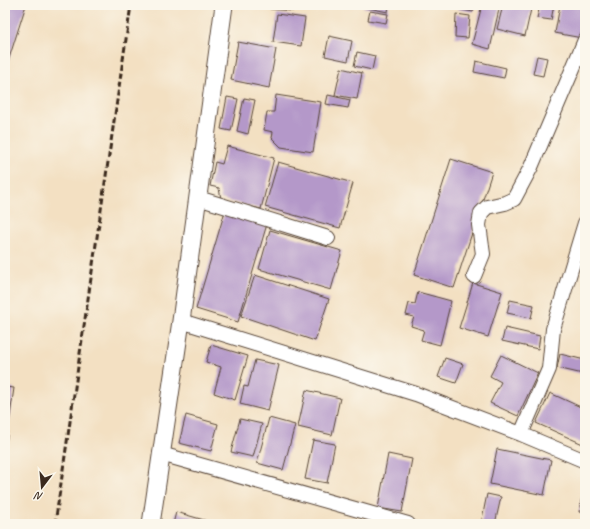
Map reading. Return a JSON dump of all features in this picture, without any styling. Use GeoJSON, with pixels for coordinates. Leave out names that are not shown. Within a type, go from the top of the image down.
{"type":"FeatureCollection","features":[{"type":"Feature","properties":{"kind":"street"},"geometry":{"type":"LineString","coordinates":[[151,524],[181,321],[224,5]]}},
{"type":"Feature","properties":{"kind":"street"},"geometry":{"type":"LineString","coordinates":[[474,276],[483,254],[479,225],[481,213],[487,207],[505,204],[514,199],[531,167],[585,40]]}},
{"type":"Feature","properties":{"kind":"street"},"geometry":{"type":"LineString","coordinates":[[198,198],[328,238]]}},
{"type":"Feature","properties":{"kind":"street"},"geometry":{"type":"LineString","coordinates":[[520,434],[549,369],[553,329],[585,223]]}},
{"type":"Feature","properties":{"kind":"street"},"geometry":{"type":"LineString","coordinates":[[181,321],[416,394],[585,461]]}},
{"type":"Feature","properties":{"kind":"street"},"geometry":{"type":"LineString","coordinates":[[161,454],[408,524]]}},
{"type":"Feature","properties":{"kind":"building"},"geometry":{"type":"Polygon","coordinates":[[[5,5],[26,5],[5,71],[5,5]]]}},
{"type":"Feature","properties":{"kind":"building"},"geometry":{"type":"Polygon","coordinates":[[[271,5],[293,5],[293,11],[270,9],[271,5]]]}},
{"type":"Feature","properties":{"kind":"building"},"geometry":{"type":"Polygon","coordinates":[[[364,5],[389,5],[388,12],[363,7],[364,5]]]}},
{"type":"Feature","properties":{"kind":"building"},"geometry":{"type":"Polygon","coordinates":[[[459,5],[475,5],[473,12],[458,9],[459,5]]]}},
{"type":"Feature","properties":{"kind":"building"},"geometry":{"type":"Polygon","coordinates":[[[482,5],[500,5],[490,49],[472,44],[482,5]]]}},
{"type":"Feature","properties":{"kind":"building"},"geometry":{"type":"Polygon","coordinates":[[[503,5],[531,5],[525,36],[497,29],[503,5]]]}},
{"type":"Feature","properties":{"kind":"building"},"geometry":{"type":"Polygon","coordinates":[[[540,5],[554,5],[551,20],[537,18],[540,5]]]}},
{"type":"Feature","properties":{"kind":"building"},"geometry":{"type":"Polygon","coordinates":[[[560,5],[585,5],[585,22],[582,38],[555,33],[560,5]]]}},
{"type":"Feature","properties":{"kind":"building"},"geometry":{"type":"Polygon","coordinates":[[[370,11],[388,14],[386,23],[368,20],[370,11]]]}},
{"type":"Feature","properties":{"kind":"building"},"geometry":{"type":"Polygon","coordinates":[[[277,14],[305,18],[301,46],[273,42],[277,14]]]}},
{"type":"Feature","properties":{"kind":"building"},"geometry":{"type":"Polygon","coordinates":[[[456,14],[470,16],[468,38],[455,37],[456,14]]]}},
{"type":"Feature","properties":{"kind":"building"},"geometry":{"type":"Polygon","coordinates":[[[329,36],[352,41],[348,61],[325,56],[329,36]]]}},
{"type":"Feature","properties":{"kind":"building"},"geometry":{"type":"Polygon","coordinates":[[[238,42],[276,49],[269,88],[231,80],[238,42]]]}},
{"type":"Feature","properties":{"kind":"building"},"geometry":{"type":"Polygon","coordinates":[[[357,52],[375,56],[372,70],[354,66],[357,52]]]}},
{"type":"Feature","properties":{"kind":"building"},"geometry":{"type":"Polygon","coordinates":[[[537,56],[547,58],[543,76],[533,74],[537,56]]]}},
{"type":"Feature","properties":{"kind":"building"},"geometry":{"type":"Polygon","coordinates":[[[476,61],[506,68],[504,78],[474,72],[476,61]]]}},
{"type":"Feature","properties":{"kind":"building"},"geometry":{"type":"Polygon","coordinates":[[[341,68],[362,73],[357,99],[335,95],[341,68]]]}},
{"type":"Feature","properties":{"kind":"building"},"geometry":{"type":"Polygon","coordinates":[[[276,95],[321,102],[313,152],[281,147],[272,138],[273,132],[264,130],[267,112],[274,112],[276,95]]]}},
{"type":"Feature","properties":{"kind":"building"},"geometry":{"type":"Polygon","coordinates":[[[328,95],[350,100],[348,108],[326,104],[328,95]]]}},
{"type":"Feature","properties":{"kind":"building"},"geometry":{"type":"Polygon","coordinates":[[[227,97],[238,99],[231,131],[221,129],[227,97]]]}},
{"type":"Feature","properties":{"kind":"building"},"geometry":{"type":"Polygon","coordinates":[[[244,98],[255,100],[248,134],[237,131],[244,98]]]}},
{"type":"Feature","properties":{"kind":"building"},"geometry":{"type":"Polygon","coordinates":[[[227,146],[274,158],[261,209],[221,199],[219,188],[210,186],[215,162],[222,164],[227,146]]]}},
{"type":"Feature","properties":{"kind":"building"},"geometry":{"type":"Polygon","coordinates":[[[451,159],[492,172],[454,288],[414,275],[451,159]]]}},
{"type":"Feature","properties":{"kind":"building"},"geometry":{"type":"Polygon","coordinates":[[[278,162],[353,183],[340,228],[265,207],[278,162]]]}},
{"type":"Feature","properties":{"kind":"building"},"geometry":{"type":"Polygon","coordinates":[[[225,211],[267,224],[238,322],[196,309],[225,211]]]}},
{"type":"Feature","properties":{"kind":"building"},"geometry":{"type":"Polygon","coordinates":[[[270,230],[342,251],[331,290],[259,269],[270,230]]]}},
{"type":"Feature","properties":{"kind":"building"},"geometry":{"type":"Polygon","coordinates":[[[255,275],[329,299],[315,341],[241,316],[255,275]]]}},
{"type":"Feature","properties":{"kind":"building"},"geometry":{"type":"Polygon","coordinates":[[[473,283],[502,292],[488,337],[459,328],[473,283]]]}},
{"type":"Feature","properties":{"kind":"building"},"geometry":{"type":"Polygon","coordinates":[[[418,292],[451,301],[440,345],[421,340],[424,330],[411,326],[414,317],[406,315],[409,303],[415,304],[418,292]]]}},
{"type":"Feature","properties":{"kind":"building"},"geometry":{"type":"Polygon","coordinates":[[[510,300],[534,305],[531,318],[507,313],[510,300]]]}},
{"type":"Feature","properties":{"kind":"building"},"geometry":{"type":"Polygon","coordinates":[[[505,328],[540,336],[538,349],[502,341],[505,328]]]}},
{"type":"Feature","properties":{"kind":"building"},"geometry":{"type":"Polygon","coordinates":[[[211,345],[248,356],[235,400],[214,393],[221,367],[206,362],[211,345]]]}},
{"type":"Feature","properties":{"kind":"building"},"geometry":{"type":"Polygon","coordinates":[[[560,354],[585,360],[583,374],[557,368],[560,354]]]}},
{"type":"Feature","properties":{"kind":"building"},"geometry":{"type":"Polygon","coordinates":[[[501,355],[538,373],[518,416],[490,403],[501,382],[490,376],[501,355]]]}},
{"type":"Feature","properties":{"kind":"building"},"geometry":{"type":"Polygon","coordinates":[[[445,358],[463,364],[456,383],[438,377],[445,358]]]}},
{"type":"Feature","properties":{"kind":"building"},"geometry":{"type":"Polygon","coordinates":[[[255,360],[279,365],[268,411],[240,404],[244,386],[248,387],[255,360]]]}},
{"type":"Feature","properties":{"kind":"building"},"geometry":{"type":"Polygon","coordinates":[[[5,387],[14,388],[6,444],[5,444],[5,387]]]}},
{"type":"Feature","properties":{"kind":"building"},"geometry":{"type":"Polygon","coordinates":[[[306,390],[340,398],[332,435],[298,427],[306,390]]]}},
{"type":"Feature","properties":{"kind":"building"},"geometry":{"type":"Polygon","coordinates":[[[550,393],[585,409],[585,445],[536,423],[550,393]]]}},
{"type":"Feature","properties":{"kind":"building"},"geometry":{"type":"Polygon","coordinates":[[[186,415],[218,424],[211,451],[179,443],[186,415]]]}},
{"type":"Feature","properties":{"kind":"building"},"geometry":{"type":"Polygon","coordinates":[[[269,418],[295,425],[283,470],[257,463],[269,418]]]}},
{"type":"Feature","properties":{"kind":"building"},"geometry":{"type":"Polygon","coordinates":[[[240,419],[262,424],[253,457],[231,452],[240,419]]]}},
{"type":"Feature","properties":{"kind":"building"},"geometry":{"type":"Polygon","coordinates":[[[313,440],[335,444],[327,483],[305,479],[313,440]]]}},
{"type":"Feature","properties":{"kind":"building"},"geometry":{"type":"Polygon","coordinates":[[[497,449],[551,460],[544,495],[490,484],[497,449]]]}},
{"type":"Feature","properties":{"kind":"building"},"geometry":{"type":"Polygon","coordinates":[[[388,454],[412,459],[402,512],[378,508],[388,454]]]}},
{"type":"Feature","properties":{"kind":"building"},"geometry":{"type":"Polygon","coordinates":[[[585,485],[585,513],[579,512],[585,485]]]}},
{"type":"Feature","properties":{"kind":"building"},"geometry":{"type":"Polygon","coordinates":[[[487,494],[501,497],[495,524],[481,524],[487,494]]]}},
{"type":"Feature","properties":{"kind":"building"},"geometry":{"type":"Polygon","coordinates":[[[176,512],[211,522],[210,524],[173,524],[176,512]]]}},
{"type":"Feature","properties":{"kind":"railway"},"geometry":{"type":"LineString","coordinates":[[55,524],[131,5]]}}]}
